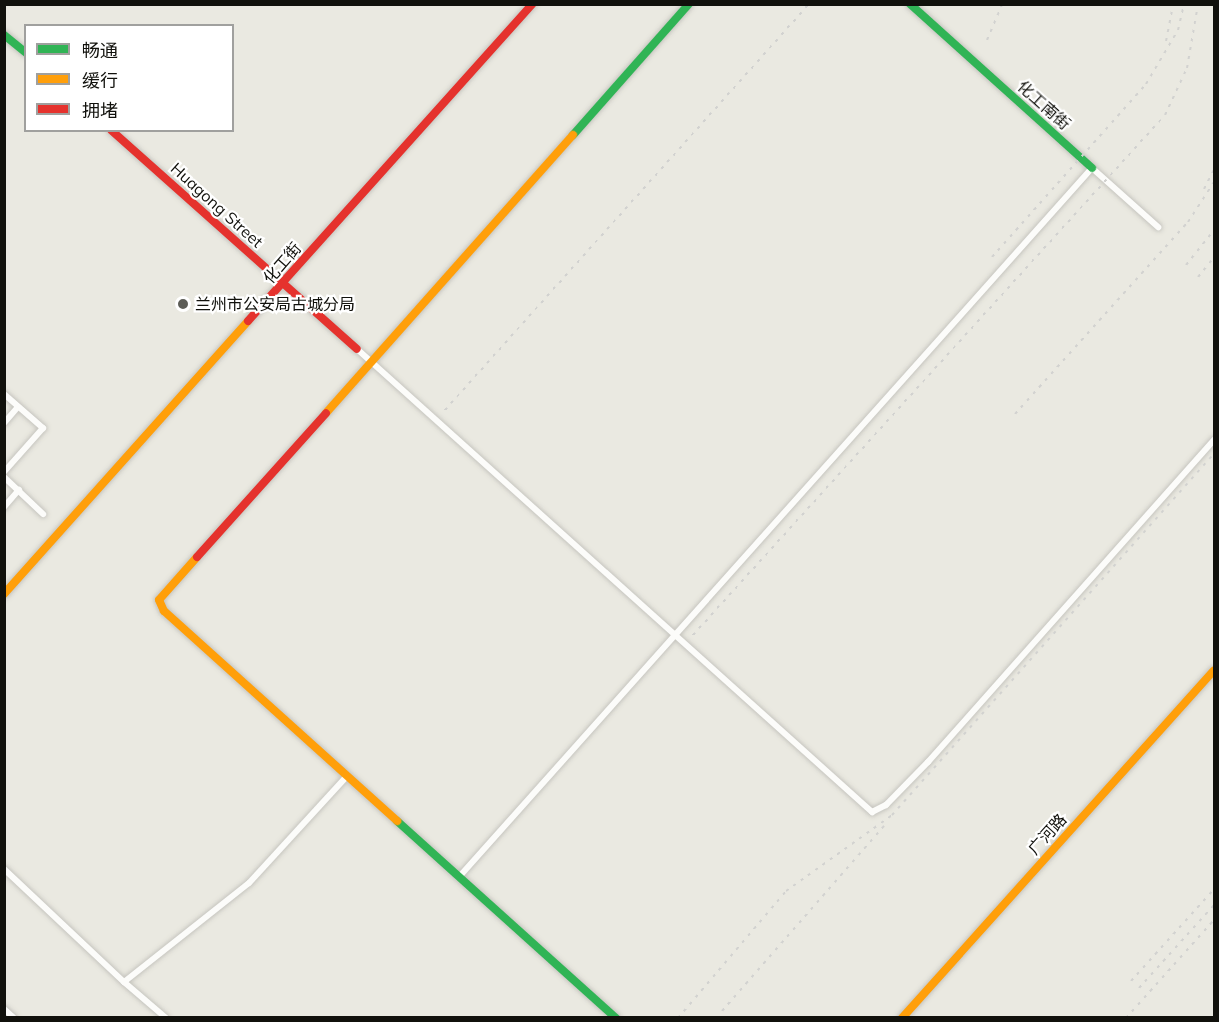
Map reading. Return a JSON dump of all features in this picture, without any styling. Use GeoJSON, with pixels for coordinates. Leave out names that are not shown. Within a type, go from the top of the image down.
{"type":"FeatureCollection","features":[{"type":"Feature","properties":{"kind":"street","name":"化工街"},"geometry":{"type":"LineString","coordinates":[[4,594],[284,284],[532,4]]}},
{"type":"Feature","properties":{"kind":"street"},"geometry":{"type":"LineString","coordinates":[[616,1017],[164,611],[159,600],[689,4]]}},
{"type":"Feature","properties":{"kind":"street","name":"化工南街"},"geometry":{"type":"LineString","coordinates":[[910,4],[1158,227]]}},
{"type":"Feature","properties":{"kind":"street"},"geometry":{"type":"LineString","coordinates":[[4,34],[24,51]]}},
{"type":"Feature","properties":{"kind":"street","name":"Huagong Street"},"geometry":{"type":"LineString","coordinates":[[113,132],[357,349]]}},
{"type":"Feature","properties":{"kind":"street"},"geometry":{"type":"LineString","coordinates":[[459,877],[1092,168]]}},
{"type":"Feature","properties":{"kind":"street"},"geometry":{"type":"LineString","coordinates":[[357,349],[673,638],[862,806],[877,812],[928,762],[1215,440]]}},
{"type":"Feature","properties":{"kind":"street"},"geometry":{"type":"LineString","coordinates":[[4,394],[43,428],[4,472]]}},
{"type":"Feature","properties":{"kind":"street"},"geometry":{"type":"LineString","coordinates":[[4,423],[18,407]]}},
{"type":"Feature","properties":{"kind":"street"},"geometry":{"type":"LineString","coordinates":[[4,477],[43,514]]}},
{"type":"Feature","properties":{"kind":"street"},"geometry":{"type":"LineString","coordinates":[[4,507],[19,490]]}},
{"type":"Feature","properties":{"kind":"street","name":"广河路"},"geometry":{"type":"LineString","coordinates":[[902,1017],[1215,670]]}},
{"type":"Feature","properties":{"kind":"street"},"geometry":{"type":"LineString","coordinates":[[124,982],[249,883],[347,776]]}},
{"type":"Feature","properties":{"kind":"street"},"geometry":{"type":"LineString","coordinates":[[4,869],[124,982],[166,1017]]}},
{"type":"Feature","properties":{"kind":"street"},"geometry":{"type":"LineString","coordinates":[[4,1009],[14,1017]]}},
{"type":"Feature","properties":{"kind":"railway"},"geometry":{"type":"LineString","coordinates":[[445,410],[809,4]]}},
{"type":"Feature","properties":{"kind":"railway"},"geometry":{"type":"LineString","coordinates":[[987,40],[1002,4]]}},
{"type":"Feature","properties":{"kind":"railway"},"geometry":{"type":"LineString","coordinates":[[1166,41],[1173,4]]}},
{"type":"Feature","properties":{"kind":"railway"},"geometry":{"type":"LineString","coordinates":[[992,257],[1146,84],[1178,30],[1184,4]]}},
{"type":"Feature","properties":{"kind":"railway"},"geometry":{"type":"LineString","coordinates":[[693,635],[1165,115],[1187,68],[1198,4]]}},
{"type":"Feature","properties":{"kind":"railway"},"geometry":{"type":"LineString","coordinates":[[1204,189],[1214,169]]}},
{"type":"Feature","properties":{"kind":"railway"},"geometry":{"type":"LineString","coordinates":[[1015,414],[1188,222],[1214,182]]}},
{"type":"Feature","properties":{"kind":"railway"},"geometry":{"type":"LineString","coordinates":[[1186,265],[1214,230]]}},
{"type":"Feature","properties":{"kind":"railway"},"geometry":{"type":"LineString","coordinates":[[1198,277],[1214,257]]}},
{"type":"Feature","properties":{"kind":"railway"},"geometry":{"type":"LineString","coordinates":[[678,1018],[786,891],[892,815],[1214,453]]}},
{"type":"Feature","properties":{"kind":"railway"},"geometry":{"type":"LineString","coordinates":[[722,1011],[884,826]]}},
{"type":"Feature","properties":{"kind":"railway"},"geometry":{"type":"LineString","coordinates":[[1131,981],[1214,889]]}},
{"type":"Feature","properties":{"kind":"railway"},"geometry":{"type":"LineString","coordinates":[[1139,988],[1214,905]]}},
{"type":"Feature","properties":{"kind":"railway"},"geometry":{"type":"LineString","coordinates":[[1126,1018],[1214,920]]}},
{"type":"Feature","properties":{"kind":"traffic: fast"},"geometry":{"type":"LineString","coordinates":[[573,135],[689,4]]}},
{"type":"Feature","properties":{"kind":"traffic: fast"},"geometry":{"type":"LineString","coordinates":[[910,4],[1092,168]]}},
{"type":"Feature","properties":{"kind":"traffic: fast"},"geometry":{"type":"LineString","coordinates":[[4,35],[24,51]]}},
{"type":"Feature","properties":{"kind":"traffic: fast"},"geometry":{"type":"LineString","coordinates":[[397,821],[616,1018]]}},
{"type":"Feature","properties":{"kind":"traffic: slow"},"geometry":{"type":"LineString","coordinates":[[326,413],[573,135]]}},
{"type":"Feature","properties":{"kind":"traffic: slow"},"geometry":{"type":"LineString","coordinates":[[4,594],[248,321]]}},
{"type":"Feature","properties":{"kind":"traffic: slow"},"geometry":{"type":"LineString","coordinates":[[197,557],[159,600],[164,611],[397,821]]}},
{"type":"Feature","properties":{"kind":"traffic: slow"},"geometry":{"type":"LineString","coordinates":[[902,1018],[1214,670]]}},
{"type":"Feature","properties":{"kind":"traffic: jam"},"geometry":{"type":"LineString","coordinates":[[248,321],[532,4]]}},
{"type":"Feature","properties":{"kind":"traffic: jam"},"geometry":{"type":"LineString","coordinates":[[113,132],[357,349]]}},
{"type":"Feature","properties":{"kind":"traffic: jam"},"geometry":{"type":"LineString","coordinates":[[197,557],[326,413]]}},
{"type":"Feature","properties":{"kind":"place","name":"兰州市公安局古城分局"},"geometry":{"type":"Point","coordinates":[183,304]}}]}
